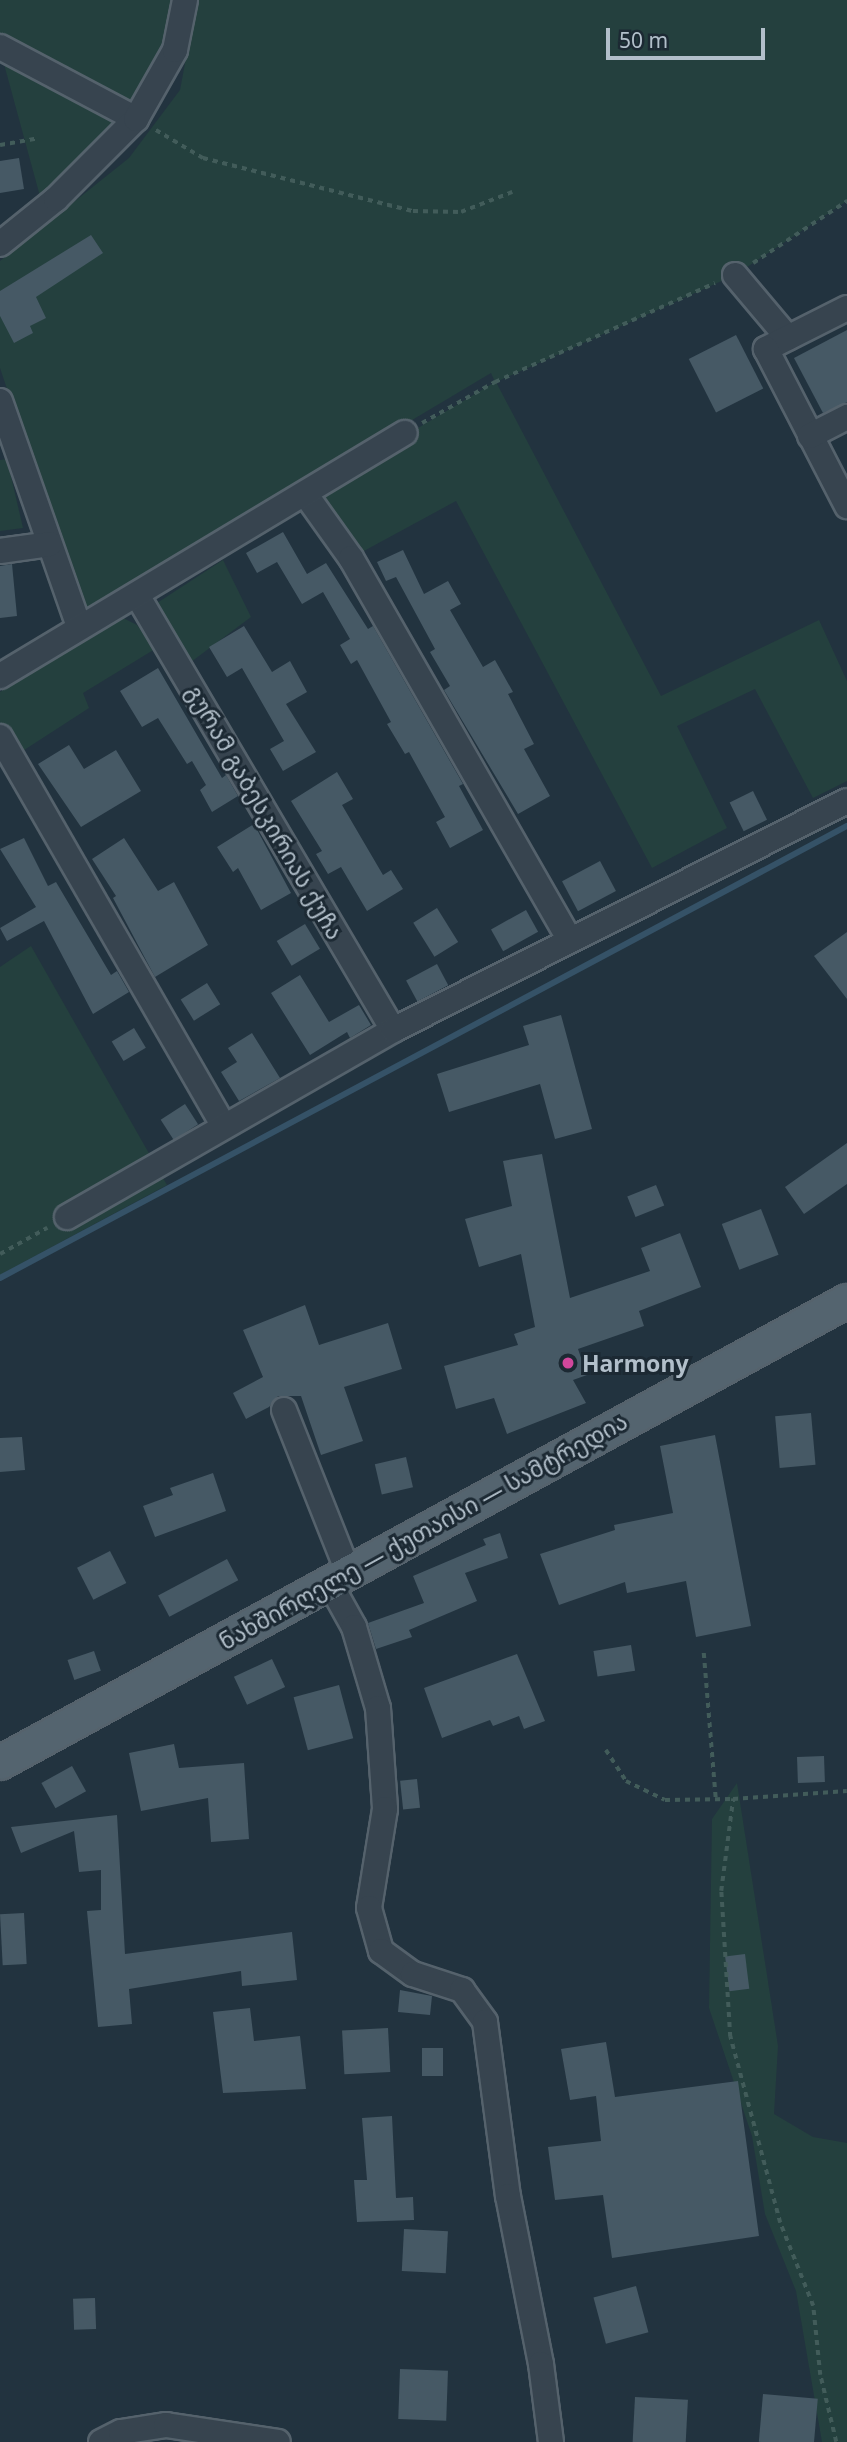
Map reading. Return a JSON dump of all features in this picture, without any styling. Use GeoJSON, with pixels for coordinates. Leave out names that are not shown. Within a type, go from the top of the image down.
{"type":"FeatureCollection","features":[{"type":"Feature","properties":{"kind":"main road","name":"ნახშირღელე — ქუთაისი — სამტრედია"},"geometry":{"type":"LineString","coordinates":[[0,1763],[847,1301]]}},
{"type":"Feature","properties":{"kind":"street"},"geometry":{"type":"LineString","coordinates":[[0,244],[56,199],[136,119],[175,50],[185,0]]}},
{"type":"Feature","properties":{"kind":"street"},"geometry":{"type":"LineString","coordinates":[[0,47],[136,119]]}},
{"type":"Feature","properties":{"kind":"street"},"geometry":{"type":"LineString","coordinates":[[735,275],[788,338]]}},
{"type":"Feature","properties":{"kind":"street"},"geometry":{"type":"LineString","coordinates":[[847,307],[766,349],[847,506]]}},
{"type":"Feature","properties":{"kind":"street"},"geometry":{"type":"LineString","coordinates":[[0,401],[8,449],[50,544],[79,627]]}},
{"type":"Feature","properties":{"kind":"street"},"geometry":{"type":"LineString","coordinates":[[810,436],[847,417]]}},
{"type":"Feature","properties":{"kind":"street"},"geometry":{"type":"LineString","coordinates":[[0,676],[306,495],[405,433]]}},
{"type":"Feature","properties":{"kind":"street"},"geometry":{"type":"LineString","coordinates":[[306,495],[351,558],[570,940]]}},
{"type":"Feature","properties":{"kind":"street"},"geometry":{"type":"LineString","coordinates":[[0,551],[50,544]]}},
{"type":"Feature","properties":{"kind":"street","name":"გურამ გაბესკირიას ქუჩა"},"geometry":{"type":"LineString","coordinates":[[137,595],[393,1030]]}},
{"type":"Feature","properties":{"kind":"street"},"geometry":{"type":"LineString","coordinates":[[0,737],[223,1125]]}},
{"type":"Feature","properties":{"kind":"street"},"geometry":{"type":"LineString","coordinates":[[67,1217],[223,1125],[393,1030],[847,801]]}},
{"type":"Feature","properties":{"kind":"street"},"geometry":{"type":"LineString","coordinates":[[284,1410],[355,1627],[378,1708],[385,1809],[369,1908],[381,1951],[413,1974],[462,1990],[485,2022],[508,2196],[543,2376],[551,2442]]}},
{"type":"Feature","properties":{"kind":"street"},"geometry":{"type":"LineString","coordinates":[[101,2442],[121,2432],[166,2425],[278,2442]]}},
{"type":"Feature","properties":{"kind":"path"},"geometry":{"type":"LineString","coordinates":[[136,119],[202,158],[413,211],[461,212],[512,192]]}},
{"type":"Feature","properties":{"kind":"path"},"geometry":{"type":"LineString","coordinates":[[0,145],[35,139]]}},
{"type":"Feature","properties":{"kind":"path"},"geometry":{"type":"LineString","coordinates":[[405,433],[495,382],[735,275],[847,201]]}},
{"type":"Feature","properties":{"kind":"path"},"geometry":{"type":"LineString","coordinates":[[0,1254],[67,1217]]}},
{"type":"Feature","properties":{"kind":"path"},"geometry":{"type":"LineString","coordinates":[[704,1653],[716,1799]]}},
{"type":"Feature","properties":{"kind":"path"},"geometry":{"type":"LineString","coordinates":[[606,1750],[626,1781],[665,1800],[733,1799],[847,1791]]}},
{"type":"Feature","properties":{"kind":"path"},"geometry":{"type":"LineString","coordinates":[[733,1799],[721,1891],[727,2023],[780,2223],[813,2306],[820,2375],[836,2442]]}},
{"type":"Feature","properties":{"kind":"green space"},"geometry":{"type":"Polygon","coordinates":[[[0,0],[175,0],[155,68],[129,109],[41,200],[4,64],[13,45],[0,38],[0,0]]]}},
{"type":"Feature","properties":{"kind":"green space"},"geometry":{"type":"Polygon","coordinates":[[[197,0],[847,0],[847,201],[735,275],[496,382],[661,696],[819,620],[847,681],[847,781],[813,798],[755,689],[677,726],[727,828],[652,868],[456,501],[351,558],[306,495],[495,382],[491,373],[83,616],[0,368],[0,261],[129,158],[180,90],[197,0]]]}},
{"type":"Feature","properties":{"kind":"green space"},"geometry":{"type":"Polygon","coordinates":[[[7,459],[23,528],[0,531],[0,460],[7,459]]]}},
{"type":"Feature","properties":{"kind":"green space"},"geometry":{"type":"Polygon","coordinates":[[[223,560],[251,617],[191,662],[157,603],[223,560]]]}},
{"type":"Feature","properties":{"kind":"green space"},"geometry":{"type":"Polygon","coordinates":[[[121,617],[137,625],[155,649],[83,693],[89,708],[18,754],[0,722],[0,692],[121,617]]]}},
{"type":"Feature","properties":{"kind":"green space"},"geometry":{"type":"Polygon","coordinates":[[[31,946],[167,1185],[0,1275],[0,967],[31,946]]]}},
{"type":"Feature","properties":{"kind":"green space"},"geometry":{"type":"Polygon","coordinates":[[[737,1783],[778,2046],[774,2114],[813,2137],[847,2143],[847,2442],[822,2442],[796,2291],[765,2214],[752,2136],[709,2008],[712,1819],[737,1783]]]}},
{"type":"Feature","properties":{"kind":"building"},"geometry":{"type":"Polygon","coordinates":[[[19,158],[24,189],[0,193],[0,161],[19,158]]]}},
{"type":"Feature","properties":{"kind":"building"},"geometry":{"type":"Polygon","coordinates":[[[91,235],[103,253],[36,297],[46,318],[30,326],[33,333],[14,343],[0,316],[0,291],[91,235]]]}},
{"type":"Feature","properties":{"kind":"building"},"geometry":{"type":"Polygon","coordinates":[[[847,330],[847,402],[823,413],[794,358],[847,330]]]}},
{"type":"Feature","properties":{"kind":"building"},"geometry":{"type":"Polygon","coordinates":[[[736,335],[763,388],[716,413],[689,359],[736,335]]]}},
{"type":"Feature","properties":{"kind":"building"},"geometry":{"type":"Polygon","coordinates":[[[283,532],[307,574],[326,563],[368,629],[373,626],[463,784],[459,786],[483,830],[450,848],[436,822],[445,817],[409,752],[405,754],[387,724],[391,722],[357,660],[351,664],[340,645],[350,639],[323,592],[302,604],[277,562],[257,573],[246,553],[283,532]]]}},
{"type":"Feature","properties":{"kind":"building"},"geometry":{"type":"Polygon","coordinates":[[[403,550],[424,594],[448,581],[461,604],[450,610],[483,667],[495,660],[513,692],[508,694],[534,744],[524,749],[550,796],[518,814],[444,690],[450,686],[430,652],[435,649],[396,577],[386,581],[377,562],[403,550]]]}},
{"type":"Feature","properties":{"kind":"building"},"geometry":{"type":"Polygon","coordinates":[[[12,564],[17,616],[0,618],[0,566],[12,564]]]}},
{"type":"Feature","properties":{"kind":"building"},"geometry":{"type":"Polygon","coordinates":[[[244,626],[272,672],[290,661],[307,692],[286,704],[316,752],[283,771],[270,749],[284,741],[242,668],[227,677],[209,647],[244,626]]]}},
{"type":"Feature","properties":{"kind":"building"},"geometry":{"type":"Polygon","coordinates":[[[158,668],[222,778],[226,775],[238,796],[212,812],[200,790],[206,785],[192,761],[187,764],[158,718],[142,727],[120,691],[158,668]]]}},
{"type":"Feature","properties":{"kind":"building"},"geometry":{"type":"Polygon","coordinates":[[[69,745],[84,769],[116,750],[141,791],[81,827],[38,764],[69,745]]]}},
{"type":"Feature","properties":{"kind":"building"},"geometry":{"type":"Polygon","coordinates":[[[337,772],[353,799],[342,805],[383,875],[391,870],[403,889],[367,911],[341,867],[328,874],[316,854],[322,851],[291,801],[337,772]]]}},
{"type":"Feature","properties":{"kind":"building"},"geometry":{"type":"Polygon","coordinates":[[[753,791],[767,820],[744,831],[730,802],[753,791]]]}},
{"type":"Feature","properties":{"kind":"building"},"geometry":{"type":"Polygon","coordinates":[[[254,824],[291,893],[261,910],[238,868],[233,872],[217,847],[254,824]]]}},
{"type":"Feature","properties":{"kind":"building"},"geometry":{"type":"Polygon","coordinates":[[[24,838],[48,886],[56,882],[111,975],[117,971],[129,992],[93,1014],[44,921],[7,941],[0,928],[36,907],[0,849],[24,838]]]}},
{"type":"Feature","properties":{"kind":"building"},"geometry":{"type":"Polygon","coordinates":[[[124,838],[158,891],[174,882],[208,945],[155,977],[113,898],[116,896],[92,859],[124,838]]]}},
{"type":"Feature","properties":{"kind":"building"},"geometry":{"type":"Polygon","coordinates":[[[600,861],[616,891],[578,911],[562,881],[600,861]]]}},
{"type":"Feature","properties":{"kind":"building"},"geometry":{"type":"Polygon","coordinates":[[[437,908],[458,942],[434,957],[413,923],[437,908]]]}},
{"type":"Feature","properties":{"kind":"building"},"geometry":{"type":"Polygon","coordinates":[[[526,910],[538,932],[503,951],[491,929],[526,910]]]}},
{"type":"Feature","properties":{"kind":"building"},"geometry":{"type":"Polygon","coordinates":[[[305,924],[320,949],[292,966],[277,941],[305,924]]]}},
{"type":"Feature","properties":{"kind":"building"},"geometry":{"type":"Polygon","coordinates":[[[847,932],[847,999],[814,956],[847,932]]]}},
{"type":"Feature","properties":{"kind":"building"},"geometry":{"type":"Polygon","coordinates":[[[437,964],[448,985],[417,1002],[406,980],[437,964]]]}},
{"type":"Feature","properties":{"kind":"building"},"geometry":{"type":"Polygon","coordinates":[[[300,975],[329,1022],[359,1005],[371,1025],[350,1038],[347,1032],[310,1055],[271,993],[300,975]]]}},
{"type":"Feature","properties":{"kind":"building"},"geometry":{"type":"Polygon","coordinates":[[[207,983],[220,1004],[194,1021],[181,999],[207,983]]]}},
{"type":"Feature","properties":{"kind":"building"},"geometry":{"type":"Polygon","coordinates":[[[561,1015],[592,1129],[555,1139],[540,1084],[449,1112],[437,1074],[529,1045],[523,1026],[561,1015]]]}},
{"type":"Feature","properties":{"kind":"building"},"geometry":{"type":"Polygon","coordinates":[[[134,1028],[146,1048],[124,1061],[112,1041],[134,1028]]]}},
{"type":"Feature","properties":{"kind":"building"},"geometry":{"type":"Polygon","coordinates":[[[252,1033],[280,1078],[239,1101],[221,1072],[237,1062],[228,1048],[252,1033]]]}},
{"type":"Feature","properties":{"kind":"building"},"geometry":{"type":"Polygon","coordinates":[[[185,1104],[198,1124],[174,1140],[161,1120],[185,1104]]]}},
{"type":"Feature","properties":{"kind":"building"},"geometry":{"type":"Polygon","coordinates":[[[847,1143],[847,1184],[804,1214],[785,1187],[847,1143]]]}},
{"type":"Feature","properties":{"kind":"building"},"geometry":{"type":"Polygon","coordinates":[[[542,1154],[570,1298],[650,1271],[641,1248],[680,1233],[701,1287],[639,1311],[644,1326],[578,1349],[587,1375],[573,1380],[586,1403],[507,1434],[494,1398],[456,1409],[444,1366],[518,1345],[514,1334],[535,1327],[521,1254],[479,1267],[465,1219],[512,1206],[503,1161],[542,1154]]]}},
{"type":"Feature","properties":{"kind":"building"},"geometry":{"type":"Polygon","coordinates":[[[656,1185],[664,1205],[635,1217],[627,1197],[656,1185]]]}},
{"type":"Feature","properties":{"kind":"building"},"geometry":{"type":"Polygon","coordinates":[[[761,1209],[779,1255],[739,1270],[722,1224],[761,1209]]]}},
{"type":"Feature","properties":{"kind":"building"},"geometry":{"type":"Polygon","coordinates":[[[305,1305],[319,1345],[388,1323],[402,1369],[344,1387],[363,1441],[321,1455],[301,1396],[278,1396],[269,1407],[246,1419],[233,1393],[263,1377],[243,1330],[305,1305]]]}},
{"type":"Feature","properties":{"kind":"building"},"geometry":{"type":"Polygon","coordinates":[[[811,1413],[816,1465],[780,1468],[775,1416],[811,1413]]]}},
{"type":"Feature","properties":{"kind":"building"},"geometry":{"type":"Polygon","coordinates":[[[715,1435],[751,1626],[696,1637],[686,1581],[627,1593],[625,1582],[559,1605],[540,1554],[615,1530],[614,1525],[673,1513],[660,1446],[715,1435]]]}},
{"type":"Feature","properties":{"kind":"building"},"geometry":{"type":"Polygon","coordinates":[[[22,1437],[25,1470],[0,1472],[0,1438],[22,1437]]]}},
{"type":"Feature","properties":{"kind":"building"},"geometry":{"type":"Polygon","coordinates":[[[406,1457],[413,1487],[382,1494],[375,1464],[406,1457]]]}},
{"type":"Feature","properties":{"kind":"building"},"geometry":{"type":"Polygon","coordinates":[[[213,1473],[226,1511],[155,1537],[143,1506],[173,1495],[170,1488],[213,1473]]]}},
{"type":"Feature","properties":{"kind":"building"},"geometry":{"type":"Polygon","coordinates":[[[500,1533],[508,1558],[465,1573],[477,1601],[409,1630],[412,1637],[376,1649],[368,1623],[424,1603],[413,1576],[486,1545],[483,1539],[500,1533]]]}},
{"type":"Feature","properties":{"kind":"building"},"geometry":{"type":"Polygon","coordinates":[[[110,1551],[126,1583],[93,1600],[77,1568],[110,1551]]]}},
{"type":"Feature","properties":{"kind":"building"},"geometry":{"type":"Polygon","coordinates":[[[227,1559],[238,1580],[169,1617],[158,1596],[227,1559]]]}},
{"type":"Feature","properties":{"kind":"building"},"geometry":{"type":"Polygon","coordinates":[[[631,1645],[635,1671],[598,1677],[593,1651],[631,1645]]]}},
{"type":"Feature","properties":{"kind":"building"},"geometry":{"type":"Polygon","coordinates":[[[94,1651],[101,1671],[74,1680],[68,1660],[94,1651]]]}},
{"type":"Feature","properties":{"kind":"building"},"geometry":{"type":"Polygon","coordinates":[[[517,1654],[545,1721],[524,1729],[519,1716],[493,1726],[490,1720],[442,1738],[424,1688],[517,1654]]]}},
{"type":"Feature","properties":{"kind":"building"},"geometry":{"type":"Polygon","coordinates":[[[272,1659],[285,1687],[247,1705],[234,1677],[272,1659]]]}},
{"type":"Feature","properties":{"kind":"building"},"geometry":{"type":"Polygon","coordinates":[[[339,1685],[353,1738],[308,1750],[294,1697],[339,1685]]]}},
{"type":"Feature","properties":{"kind":"building"},"geometry":{"type":"Polygon","coordinates":[[[174,1744],[179,1768],[244,1763],[249,1839],[211,1842],[208,1798],[141,1811],[129,1753],[174,1744]]]}},
{"type":"Feature","properties":{"kind":"building"},"geometry":{"type":"Polygon","coordinates":[[[824,1756],[825,1782],[798,1783],[797,1757],[824,1756]]]}},
{"type":"Feature","properties":{"kind":"building"},"geometry":{"type":"Polygon","coordinates":[[[72,1766],[86,1791],[55,1808],[41,1783],[72,1766]]]}},
{"type":"Feature","properties":{"kind":"building"},"geometry":{"type":"Polygon","coordinates":[[[417,1779],[420,1808],[403,1810],[400,1781],[417,1779]]]}},
{"type":"Feature","properties":{"kind":"building"},"geometry":{"type":"Polygon","coordinates":[[[117,1815],[125,1954],[292,1932],[297,1980],[242,1986],[241,1971],[129,1989],[132,2024],[98,2027],[87,1911],[101,1910],[101,1870],[79,1872],[74,1831],[21,1853],[11,1827],[117,1815]]]}},
{"type":"Feature","properties":{"kind":"building"},"geometry":{"type":"Polygon","coordinates":[[[24,1913],[27,1964],[3,1965],[0,1914],[24,1913]]]}},
{"type":"Feature","properties":{"kind":"building"},"geometry":{"type":"Polygon","coordinates":[[[745,1954],[749,1989],[729,1991],[725,1956],[745,1954]]]}},
{"type":"Feature","properties":{"kind":"building"},"geometry":{"type":"Polygon","coordinates":[[[400,1990],[432,1996],[430,2015],[398,2012],[400,1990]]]}},
{"type":"Feature","properties":{"kind":"building"},"geometry":{"type":"Polygon","coordinates":[[[250,2008],[254,2041],[300,2036],[306,2089],[223,2093],[213,2012],[250,2008]]]}},
{"type":"Feature","properties":{"kind":"building"},"geometry":{"type":"Polygon","coordinates":[[[388,2028],[390,2072],[344,2074],[342,2030],[388,2028]]]}},
{"type":"Feature","properties":{"kind":"building"},"geometry":{"type":"Polygon","coordinates":[[[606,2042],[615,2097],[738,2081],[759,2236],[612,2258],[603,2195],[555,2200],[548,2147],[601,2141],[596,2096],[570,2100],[561,2049],[606,2042]]]}},
{"type":"Feature","properties":{"kind":"building"},"geometry":{"type":"Polygon","coordinates":[[[422,2048],[443,2048],[443,2076],[422,2076],[422,2048]]]}},
{"type":"Feature","properties":{"kind":"building"},"geometry":{"type":"Polygon","coordinates":[[[392,2116],[396,2198],[413,2197],[414,2220],[357,2222],[354,2180],[367,2180],[362,2118],[392,2116]]]}},
{"type":"Feature","properties":{"kind":"building"},"geometry":{"type":"Polygon","coordinates":[[[404,2229],[448,2231],[446,2273],[402,2271],[404,2229]]]}},
{"type":"Feature","properties":{"kind":"building"},"geometry":{"type":"Polygon","coordinates":[[[636,2286],[648,2332],[606,2344],[593,2297],[636,2286]]]}},
{"type":"Feature","properties":{"kind":"building"},"geometry":{"type":"Polygon","coordinates":[[[95,2298],[96,2329],[74,2330],[73,2299],[95,2298]]]}},
{"type":"Feature","properties":{"kind":"building"},"geometry":{"type":"Polygon","coordinates":[[[400,2369],[448,2371],[446,2421],[398,2419],[400,2369]]]}},
{"type":"Feature","properties":{"kind":"building"},"geometry":{"type":"Polygon","coordinates":[[[763,2394],[818,2399],[814,2442],[759,2442],[763,2394]]]}},
{"type":"Feature","properties":{"kind":"building"},"geometry":{"type":"Polygon","coordinates":[[[635,2397],[688,2400],[686,2442],[633,2442],[635,2397]]]}},
{"type":"Feature","properties":{"kind":"waterway"},"geometry":{"type":"LineString","coordinates":[[0,1278],[847,826]]}},
{"type":"Feature","properties":{"kind":"place","name":"Harmony"},"geometry":{"type":"Point","coordinates":[568,1363]}}]}
